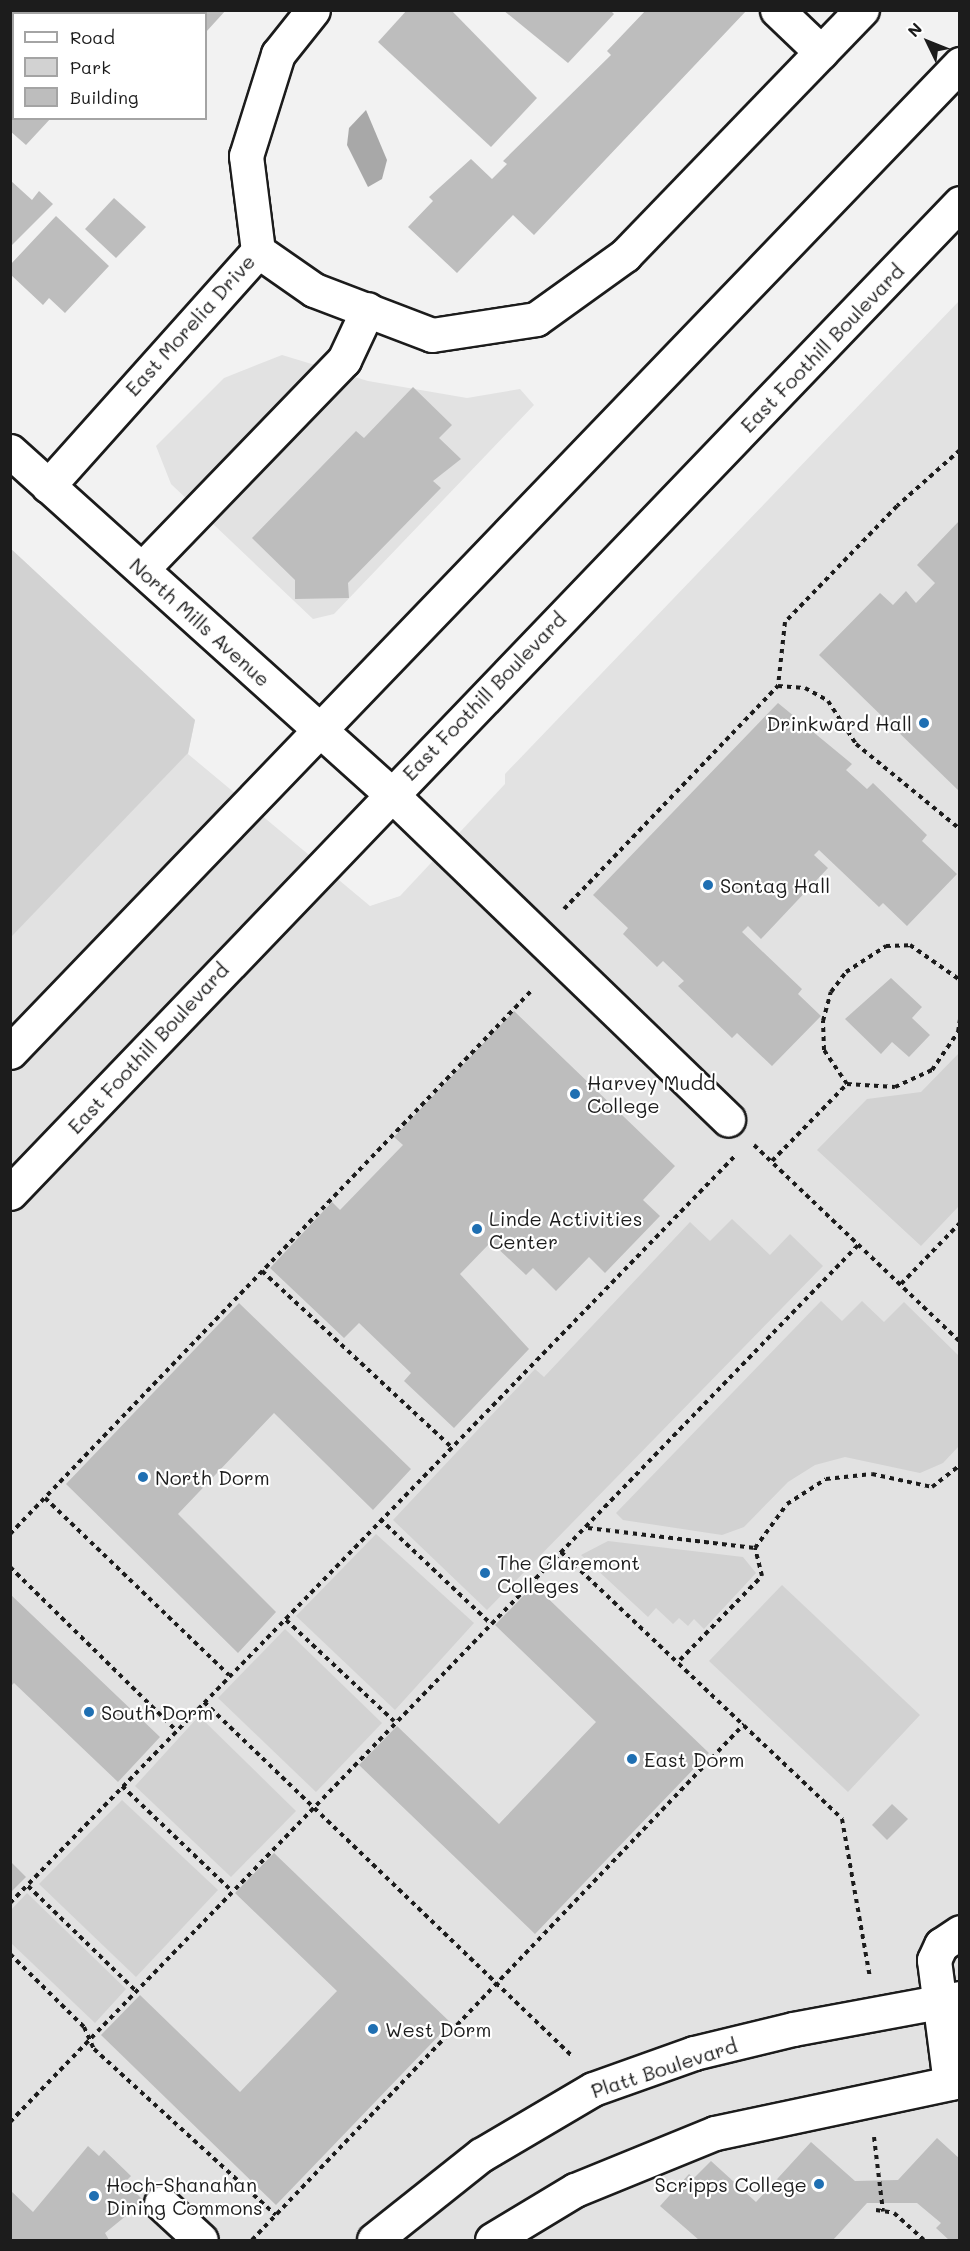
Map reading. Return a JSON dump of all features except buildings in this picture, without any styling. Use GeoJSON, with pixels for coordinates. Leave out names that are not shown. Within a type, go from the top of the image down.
{"type":"FeatureCollection","features":[{"type":"Feature","properties":{"kind":"main road","name":"East Morelia Drive"},"geometry":{"type":"LineString","coordinates":[[48,486],[258,251],[246,156],[278,54],[313,10]]}},
{"type":"Feature","properties":{"kind":"main road"},"geometry":{"type":"LineString","coordinates":[[777,10],[821,52]]}},
{"type":"Feature","properties":{"kind":"main road"},"geometry":{"type":"LineString","coordinates":[[258,251],[314,290],[432,335],[536,319],[625,255],[862,10]]}},
{"type":"Feature","properties":{"kind":"main road"},"geometry":{"type":"LineString","coordinates":[[10,1052],[960,64]]}},
{"type":"Feature","properties":{"kind":"main road","name":"East Foothill Boulevard"},"geometry":{"type":"LineString","coordinates":[[10,1193],[390,793],[960,203]]}},
{"type":"Feature","properties":{"kind":"main road"},"geometry":{"type":"LineString","coordinates":[[142,569],[344,360],[368,309]]}},
{"type":"Feature","properties":{"kind":"main road","name":"North Mills Avenue"},"geometry":{"type":"LineString","coordinates":[[10,451],[390,793],[728,1119]]}},
{"type":"Feature","properties":{"kind":"main road"},"geometry":{"type":"LineString","coordinates":[[492,2241],[533,2213],[634,2162],[715,2133],[955,2082],[949,2000],[934,1960],[941,1945],[960,1932]]}},
{"type":"Feature","properties":{"kind":"main road","name":"Platt Boulevard"},"geometry":{"type":"LineString","coordinates":[[374,2241],[481,2155],[593,2089],[694,2053],[876,2012],[949,2000]]}},
{"type":"Feature","properties":{"kind":"main road"},"geometry":{"type":"LineString","coordinates":[[161,2203],[201,2241]]}},
{"type":"Feature","properties":{"kind":"path"},"geometry":{"type":"LineString","coordinates":[[564,909],[778,686],[785,622],[897,506],[960,450]]}},
{"type":"Feature","properties":{"kind":"path"},"geometry":{"type":"LineString","coordinates":[[778,686],[805,688],[828,701],[856,744],[960,829]]}},
{"type":"Feature","properties":{"kind":"path"},"geometry":{"type":"LineString","coordinates":[[847,1084],[824,1050],[823,1021],[831,992],[846,972],[886,946],[910,945],[960,980]]}},
{"type":"Feature","properties":{"kind":"path"},"geometry":{"type":"LineString","coordinates":[[10,1534],[531,991]]}},
{"type":"Feature","properties":{"kind":"path"},"geometry":{"type":"LineString","coordinates":[[772,1161],[847,1084],[894,1087],[932,1070],[958,1032],[960,1019]]}},
{"type":"Feature","properties":{"kind":"path"},"geometry":{"type":"LineString","coordinates":[[10,1903],[228,1675],[286,1620],[450,1446],[750,1141],[960,1342]]}},
{"type":"Feature","properties":{"kind":"path"},"geometry":{"type":"LineString","coordinates":[[901,1284],[960,1223]]}},
{"type":"Feature","properties":{"kind":"path"},"geometry":{"type":"LineString","coordinates":[[10,2122],[311,1806],[489,1622],[588,1528],[859,1244]]}},
{"type":"Feature","properties":{"kind":"path"},"geometry":{"type":"LineString","coordinates":[[262,1271],[450,1446]]}},
{"type":"Feature","properties":{"kind":"path"},"geometry":{"type":"LineString","coordinates":[[755,1548],[787,1504],[826,1479],[872,1474],[932,1487],[960,1465]]}},
{"type":"Feature","properties":{"kind":"path"},"geometry":{"type":"LineString","coordinates":[[45,1498],[228,1675]]}},
{"type":"Feature","properties":{"kind":"path"},"geometry":{"type":"LineString","coordinates":[[381,1519],[489,1622]]}},
{"type":"Feature","properties":{"kind":"path"},"geometry":{"type":"LineString","coordinates":[[588,1528],[755,1548]]}},
{"type":"Feature","properties":{"kind":"path"},"geometry":{"type":"LineString","coordinates":[[680,1660],[762,1575],[755,1548]]}},
{"type":"Feature","properties":{"kind":"path"},"geometry":{"type":"LineString","coordinates":[[561,1552],[680,1660],[842,1819],[876,2012]]}},
{"type":"Feature","properties":{"kind":"path"},"geometry":{"type":"LineString","coordinates":[[10,1567],[176,1730]]}},
{"type":"Feature","properties":{"kind":"path"},"geometry":{"type":"LineString","coordinates":[[286,1620],[394,1721]]}},
{"type":"Feature","properties":{"kind":"path"},"geometry":{"type":"LineString","coordinates":[[204,1702],[498,1981],[579,2063],[593,2089]]}},
{"type":"Feature","properties":{"kind":"path"},"geometry":{"type":"LineString","coordinates":[[252,2241],[744,1724]]}},
{"type":"Feature","properties":{"kind":"path"},"geometry":{"type":"LineString","coordinates":[[122,1786],[231,1890]]}},
{"type":"Feature","properties":{"kind":"path"},"geometry":{"type":"LineString","coordinates":[[28,1886],[135,1990]]}},
{"type":"Feature","properties":{"kind":"path"},"geometry":{"type":"LineString","coordinates":[[10,1954],[89,2037],[94,2049],[276,2215]]}},
{"type":"Feature","properties":{"kind":"path"},"geometry":{"type":"LineString","coordinates":[[870,2099],[883,2211]]}},
{"type":"Feature","properties":{"kind":"path"},"geometry":{"type":"LineString","coordinates":[[876,2210],[894,2213],[924,2241]]}},
{"type":"Feature","properties":{"kind":"shaded area"},"geometry":{"type":"Polygon","coordinates":[[[366,110],[387,160],[382,179],[368,187],[347,145],[349,128],[366,110]]]}},
{"type":"Feature","properties":{"kind":"shaded area","name":"The Claremont Colleges"},"geometry":{"type":"Polygon","coordinates":[[[959,301],[959,2240],[11,2240],[10,548],[195,720],[188,754],[370,906],[400,896],[505,784],[505,774],[959,301]]]}},
{"type":"Feature","properties":{"kind":"shaded area"},"geometry":{"type":"Polygon","coordinates":[[[282,355],[368,381],[467,398],[520,389],[534,405],[334,614],[313,619],[171,484],[156,446],[224,378],[282,355]]]}},
{"type":"Feature","properties":{"kind":"green space"},"geometry":{"type":"Polygon","coordinates":[[[10,548],[195,720],[188,753],[11,937],[10,548]]]}},
{"type":"Feature","properties":{"kind":"green space"},"geometry":{"type":"Polygon","coordinates":[[[959,1053],[959,1206],[921,1246],[817,1150],[867,1099],[921,1092],[959,1053]]]}},
{"type":"Feature","properties":{"kind":"green space"},"geometry":{"type":"Polygon","coordinates":[[[732,1219],[770,1255],[790,1234],[823,1266],[487,1610],[393,1520],[535,1369],[544,1377],[690,1222],[710,1241],[732,1219]]]}},
{"type":"Feature","properties":{"kind":"green space"},"geometry":{"type":"Polygon","coordinates":[[[821,1301],[842,1321],[862,1301],[884,1322],[904,1302],[959,1356],[959,1446],[943,1463],[920,1473],[845,1457],[815,1465],[788,1482],[744,1527],[722,1535],[623,1520],[616,1513],[821,1301]]]}},
{"type":"Feature","properties":{"kind":"green space"},"geometry":{"type":"Polygon","coordinates":[[[376,1534],[474,1623],[395,1710],[296,1616],[376,1534]]]}},
{"type":"Feature","properties":{"kind":"green space"},"geometry":{"type":"Polygon","coordinates":[[[608,1541],[743,1557],[756,1573],[704,1629],[694,1619],[688,1626],[679,1618],[673,1624],[656,1608],[648,1617],[581,1555],[608,1541]]]}},
{"type":"Feature","properties":{"kind":"green space"},"geometry":{"type":"Polygon","coordinates":[[[782,1585],[920,1715],[848,1792],[709,1661],[782,1585]]]}},
{"type":"Feature","properties":{"kind":"green space"},"geometry":{"type":"Polygon","coordinates":[[[285,1629],[382,1723],[316,1792],[218,1698],[285,1629]]]}},
{"type":"Feature","properties":{"kind":"green space"},"geometry":{"type":"Polygon","coordinates":[[[199,1716],[296,1811],[231,1877],[135,1786],[199,1716]]]}},
{"type":"Feature","properties":{"kind":"green space"},"geometry":{"type":"Polygon","coordinates":[[[122,1800],[218,1890],[136,1977],[39,1884],[122,1800]]]}},
{"type":"Feature","properties":{"kind":"green space"},"geometry":{"type":"Polygon","coordinates":[[[27,1893],[126,1989],[95,2023],[11,1943],[11,1910],[27,1893]]]}},
{"type":"Feature","properties":{"kind":"place","name":"Drinkward Hall"},"geometry":{"type":"Point","coordinates":[924,723]}},
{"type":"Feature","properties":{"kind":"place","name":"Sontag Hall"},"geometry":{"type":"Point","coordinates":[708,885]}},
{"type":"Feature","properties":{"kind":"place","name":"Harvey Mudd College"},"geometry":{"type":"Point","coordinates":[575,1094]}},
{"type":"Feature","properties":{"kind":"place","name":"Linde Activities Center"},"geometry":{"type":"Point","coordinates":[477,1229]}},
{"type":"Feature","properties":{"kind":"place","name":"North Dorm"},"geometry":{"type":"Point","coordinates":[143,1477]}},
{"type":"Feature","properties":{"kind":"place","name":"The Claremont Colleges"},"geometry":{"type":"Point","coordinates":[485,1573]}},
{"type":"Feature","properties":{"kind":"place","name":"South Dorm"},"geometry":{"type":"Point","coordinates":[89,1712]}},
{"type":"Feature","properties":{"kind":"place","name":"East Dorm"},"geometry":{"type":"Point","coordinates":[632,1759]}},
{"type":"Feature","properties":{"kind":"place","name":"West Dorm"},"geometry":{"type":"Point","coordinates":[373,2029]}},
{"type":"Feature","properties":{"kind":"place","name":"Scripps College"},"geometry":{"type":"Point","coordinates":[819,2184]}},
{"type":"Feature","properties":{"kind":"place","name":"Hoch-Shanahan Dining Commons"},"geometry":{"type":"Point","coordinates":[94,2196]}}]}
